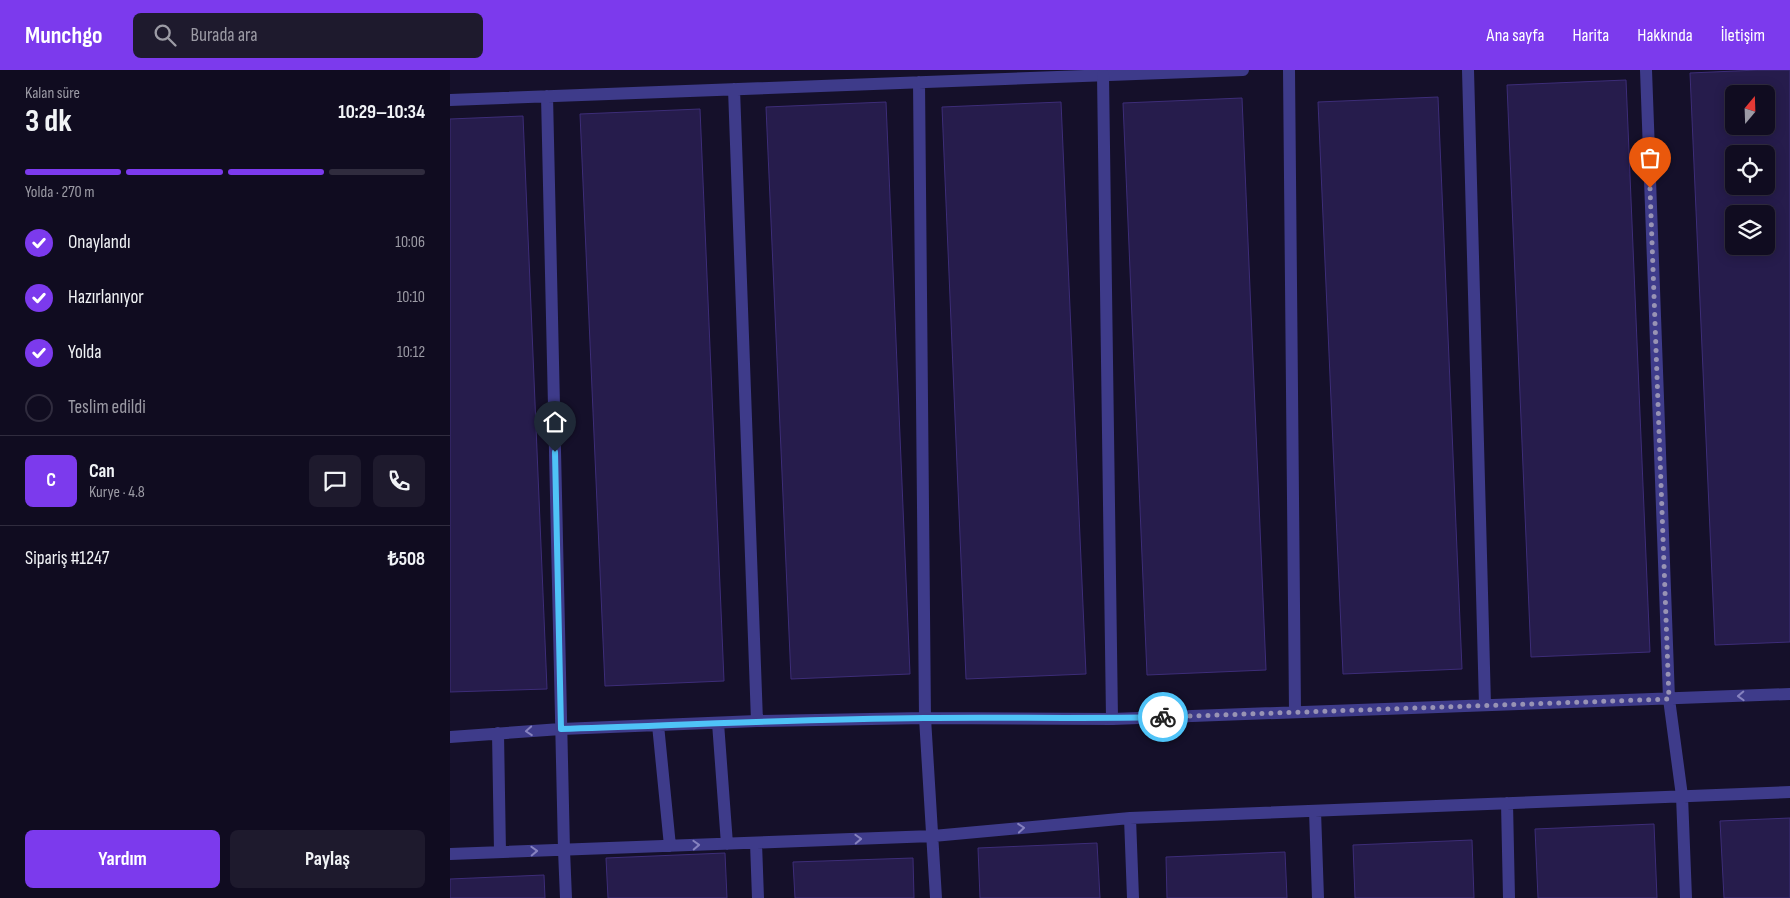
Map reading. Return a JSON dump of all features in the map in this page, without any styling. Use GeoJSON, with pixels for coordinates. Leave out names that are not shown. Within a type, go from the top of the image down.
{"type":"FeatureCollection","features":[{"type":"Feature","properties":{"kind":"street"},"geometry":{"type":"LineString","coordinates":[[450,100],[1243,70]]}},
{"type":"Feature","properties":{"kind":"street"},"geometry":{"type":"LineString","coordinates":[[1288,70],[1295,712]]}},
{"type":"Feature","properties":{"kind":"street"},"geometry":{"type":"LineString","coordinates":[[1468,70],[1485,706]]}},
{"type":"Feature","properties":{"kind":"street"},"geometry":{"type":"LineString","coordinates":[[1646,70],[1669,699],[1682,796],[1686,898]]}},
{"type":"Feature","properties":{"kind":"street"},"geometry":{"type":"LineString","coordinates":[[1103,75],[1112,719]]}},
{"type":"Feature","properties":{"kind":"street"},"geometry":{"type":"LineString","coordinates":[[919,82],[925,718],[936,898]]}},
{"type":"Feature","properties":{"kind":"street"},"geometry":{"type":"LineString","coordinates":[[734,89],[757,722]]}},
{"type":"Feature","properties":{"kind":"street"},"geometry":{"type":"LineString","coordinates":[[547,96],[566,898]]}},
{"type":"Feature","properties":{"kind":"street"},"geometry":{"type":"LineString","coordinates":[[450,737],[561,729],[718,723],[925,718],[1112,719],[1790,694]]}},
{"type":"Feature","properties":{"kind":"street"},"geometry":{"type":"LineString","coordinates":[[718,723],[727,844]]}},
{"type":"Feature","properties":{"kind":"street"},"geometry":{"type":"LineString","coordinates":[[658,725],[670,846]]}},
{"type":"Feature","properties":{"kind":"street"},"geometry":{"type":"LineString","coordinates":[[498,734],[500,852]]}},
{"type":"Feature","properties":{"kind":"street"},"geometry":{"type":"LineString","coordinates":[[450,854],[933,836],[1130,818],[1790,792]]}},
{"type":"Feature","properties":{"kind":"street"},"geometry":{"type":"LineString","coordinates":[[1507,803],[1509,898]]}},
{"type":"Feature","properties":{"kind":"street"},"geometry":{"type":"LineString","coordinates":[[1315,811],[1318,898]]}},
{"type":"Feature","properties":{"kind":"street"},"geometry":{"type":"LineString","coordinates":[[1130,818],[1133,898]]}},
{"type":"Feature","properties":{"kind":"street"},"geometry":{"type":"LineString","coordinates":[[756,843],[758,898]]}},
{"type":"Feature","properties":{"kind":"building"},"geometry":{"type":"Polygon","coordinates":[[[1790,70],[1790,642],[1715,645],[1690,73],[1790,70]]]}},
{"type":"Feature","properties":{"kind":"building"},"geometry":{"type":"Polygon","coordinates":[[[1626,80],[1650,652],[1531,657],[1507,85],[1626,80]]]}},
{"type":"Feature","properties":{"kind":"building"},"geometry":{"type":"Polygon","coordinates":[[[1438,97],[1462,669],[1343,674],[1318,102],[1438,97]]]}},
{"type":"Feature","properties":{"kind":"building"},"geometry":{"type":"Polygon","coordinates":[[[1242,98],[1266,670],[1147,675],[1123,103],[1242,98]]]}},
{"type":"Feature","properties":{"kind":"building"},"geometry":{"type":"Polygon","coordinates":[[[886,102],[910,674],[791,679],[766,107],[886,102]]]}},
{"type":"Feature","properties":{"kind":"building"},"geometry":{"type":"Polygon","coordinates":[[[1061,102],[1086,674],[966,679],[942,107],[1061,102]]]}},
{"type":"Feature","properties":{"kind":"building"},"geometry":{"type":"Polygon","coordinates":[[[700,109],[724,681],[605,686],[580,114],[700,109]]]}},
{"type":"Feature","properties":{"kind":"building"},"geometry":{"type":"Polygon","coordinates":[[[523,116],[547,689],[450,692],[450,119],[523,116]]]}},
{"type":"Feature","properties":{"kind":"building"},"geometry":{"type":"Polygon","coordinates":[[[1790,818],[1790,898],[1724,898],[1720,821],[1790,818]]]}},
{"type":"Feature","properties":{"kind":"building"},"geometry":{"type":"Polygon","coordinates":[[[1654,824],[1657,898],[1538,898],[1535,829],[1654,824]]]}},
{"type":"Feature","properties":{"kind":"building"},"geometry":{"type":"Polygon","coordinates":[[[1472,840],[1474,898],[1355,898],[1353,845],[1472,840]]]}},
{"type":"Feature","properties":{"kind":"building"},"geometry":{"type":"Polygon","coordinates":[[[1097,843],[1100,898],[980,898],[978,848],[1097,843]]]}},
{"type":"Feature","properties":{"kind":"building"},"geometry":{"type":"Polygon","coordinates":[[[1285,852],[1287,898],[1167,898],[1166,857],[1285,852]]]}},
{"type":"Feature","properties":{"kind":"building"},"geometry":{"type":"Polygon","coordinates":[[[725,853],[727,898],[608,898],[606,858],[725,853]]]}},
{"type":"Feature","properties":{"kind":"building"},"geometry":{"type":"Polygon","coordinates":[[[913,858],[914,898],[795,898],[793,862],[913,858]]]}},
{"type":"Feature","properties":{"kind":"building"},"geometry":{"type":"Polygon","coordinates":[[[544,875],[545,898],[450,898],[450,879],[544,875]]]}},
{"type":"Feature","properties":{"kind":"way so far"},"geometry":{"type":"LineString","coordinates":[[1163,717],[1669,699],[1650,188]]}},
{"type":"Feature","properties":{"kind":"route"},"geometry":{"type":"LineString","coordinates":[[555,452],[561,729],[906,718],[1112,719],[1163,717]]}}]}
